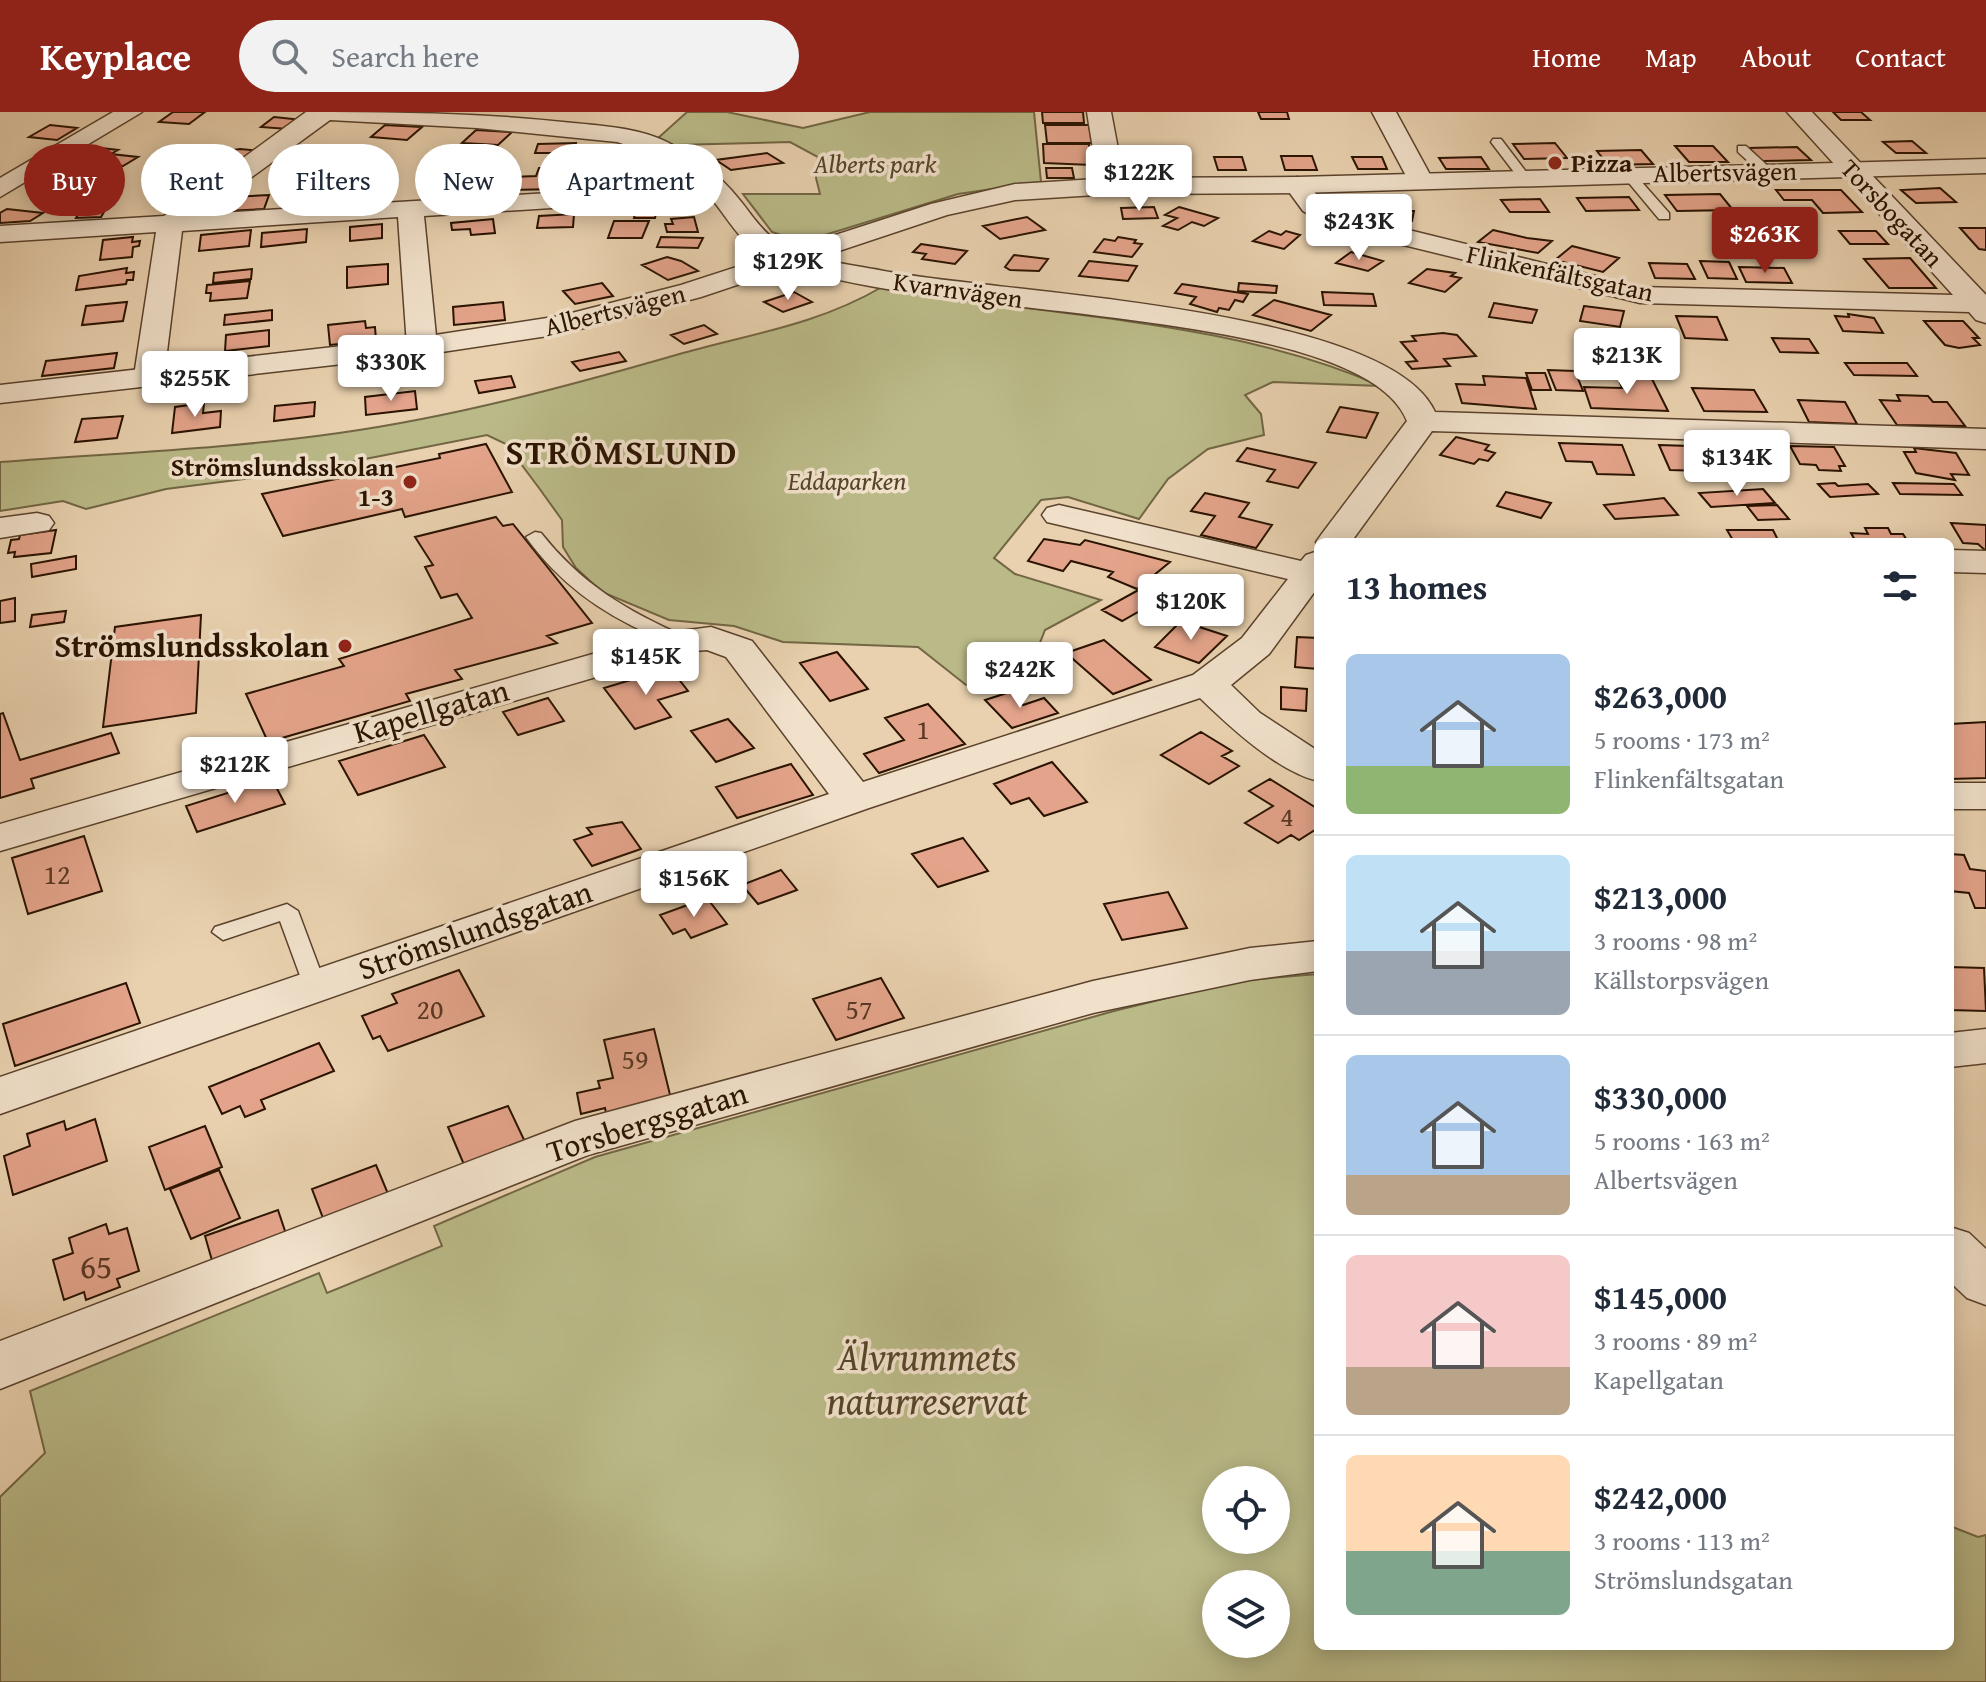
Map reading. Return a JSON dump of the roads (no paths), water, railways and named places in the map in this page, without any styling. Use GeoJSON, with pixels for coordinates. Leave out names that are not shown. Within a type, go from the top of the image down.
{"type":"FeatureCollection","features":[{"type":"Feature","properties":{"kind":"street"},"geometry":{"type":"LineString","coordinates":[[0,189],[130,112]]}},
{"type":"Feature","properties":{"kind":"street","name":"Kvarnvägen"},"geometry":{"type":"LineString","coordinates":[[318,112],[523,118],[650,144]]}},
{"type":"Feature","properties":{"kind":"street"},"geometry":{"type":"LineString","coordinates":[[149,376],[170,224],[325,112]]}},
{"type":"Feature","properties":{"kind":"street"},"geometry":{"type":"LineString","coordinates":[[1099,112],[1112,186]]}},
{"type":"Feature","properties":{"kind":"street"},"geometry":{"type":"LineString","coordinates":[[1384,112],[1421,182]]}},
{"type":"Feature","properties":{"kind":"street","name":"Torsbogatan"},"geometry":{"type":"LineString","coordinates":[[1799,112],[1983,307]]}},
{"type":"Feature","properties":{"kind":"street","name":"Albertsvägen"},"geometry":{"type":"LineString","coordinates":[[0,394],[422,346],[561,325],[691,291],[985,197],[1112,186],[1297,185],[1986,166]]}},
{"type":"Feature","properties":{"kind":"street","name":"Flinkenfältsgatan"},"geometry":{"type":"LineString","coordinates":[[1297,185],[1312,206],[1339,221],[1640,295],[1983,307]]}},
{"type":"Feature","properties":{"kind":"street","name":"Kvarnvägen"},"geometry":{"type":"LineString","coordinates":[[723,196],[754,239],[793,258],[859,276],[911,285],[1197,321],[1255,333],[1340,358],[1387,379],[1413,399],[1423,421]]}},
{"type":"Feature","properties":{"kind":"street"},"geometry":{"type":"LineString","coordinates":[[0,234],[538,202]]}},
{"type":"Feature","properties":{"kind":"street"},"geometry":{"type":"LineString","coordinates":[[410,210],[422,346]]}},
{"type":"Feature","properties":{"kind":"street"},"geometry":{"type":"LineString","coordinates":[[1336,538],[1423,421],[1986,439]]}},
{"type":"Feature","properties":{"kind":"street"},"geometry":{"type":"LineString","coordinates":[[1059,515],[1314,571]]}},
{"type":"Feature","properties":{"kind":"street"},"geometry":{"type":"LineString","coordinates":[[0,528],[37,523]]}},
{"type":"Feature","properties":{"kind":"street"},"geometry":{"type":"LineString","coordinates":[[1954,561],[1986,562]]}},
{"type":"Feature","properties":{"kind":"street","name":"Strömslundsgatan"},"geometry":{"type":"LineString","coordinates":[[0,1096],[854,799],[1207,683],[1226,674],[1244,659],[1314,572]]}},
{"type":"Feature","properties":{"kind":"street","name":"Kapellgatan"},"geometry":{"type":"LineString","coordinates":[[0,838],[679,641],[711,638],[739,649],[854,799]]}},
{"type":"Feature","properties":{"kind":"street"},"geometry":{"type":"LineString","coordinates":[[1207,683],[1246,721],[1314,766]]}},
{"type":"Feature","properties":{"kind":"street"},"geometry":{"type":"LineString","coordinates":[[1954,796],[1986,796]]}},
{"type":"Feature","properties":{"kind":"street","name":"Torsbergsgatan"},"geometry":{"type":"LineString","coordinates":[[0,1365],[575,1140],[1093,997],[1250,964],[1314,956]]}},
{"type":"Feature","properties":{"kind":"street"},"geometry":{"type":"LineString","coordinates":[[1954,1050],[1986,1046]]}},
{"type":"Feature","properties":{"kind":"street"},"geometry":{"type":"LineString","coordinates":[[1954,1252],[1986,1283]]}},
{"type":"Feature","properties":{"kind":"lane"},"geometry":{"type":"LineString","coordinates":[[1497,142],[1524,177]]}},
{"type":"Feature","properties":{"kind":"lane"},"geometry":{"type":"LineString","coordinates":[[1742,149],[1766,171]]}},
{"type":"Feature","properties":{"kind":"lane"},"geometry":{"type":"LineString","coordinates":[[1628,174],[1664,216]]}},
{"type":"Feature","properties":{"kind":"lane","name":"Kapellgatan"},"geometry":{"type":"LineString","coordinates":[[535,537],[561,572],[590,597],[679,641]]}},
{"type":"Feature","properties":{"kind":"lane"},"geometry":{"type":"LineString","coordinates":[[223,932],[287,911],[314,986]]}},
{"type":"Feature","properties":{"kind":"place","name":"Pizza"},"geometry":{"type":"Point","coordinates":[1555,163]}},
{"type":"Feature","properties":{"kind":"place","name":"Strömslundsskolan 1-3"},"geometry":{"type":"Point","coordinates":[410,482]}},
{"type":"Feature","properties":{"kind":"place","name":"Strömslundsskolan"},"geometry":{"type":"Point","coordinates":[345,646]}},
{"type":"Feature","properties":{"kind":"district","name":"STRÖMSLUND"},"geometry":{"type":"Point","coordinates":[622,452]}},
{"type":"Feature","properties":{"kind":"park label","name":"Alberts park"},"geometry":{"type":"Point","coordinates":[875,164]}},
{"type":"Feature","properties":{"kind":"park label","name":"Eddaparken"},"geometry":{"type":"Point","coordinates":[847,481]}},
{"type":"Feature","properties":{"kind":"park label","name":"Älvrummets naturreservat"},"geometry":{"type":"Point","coordinates":[927,1379]}}]}
